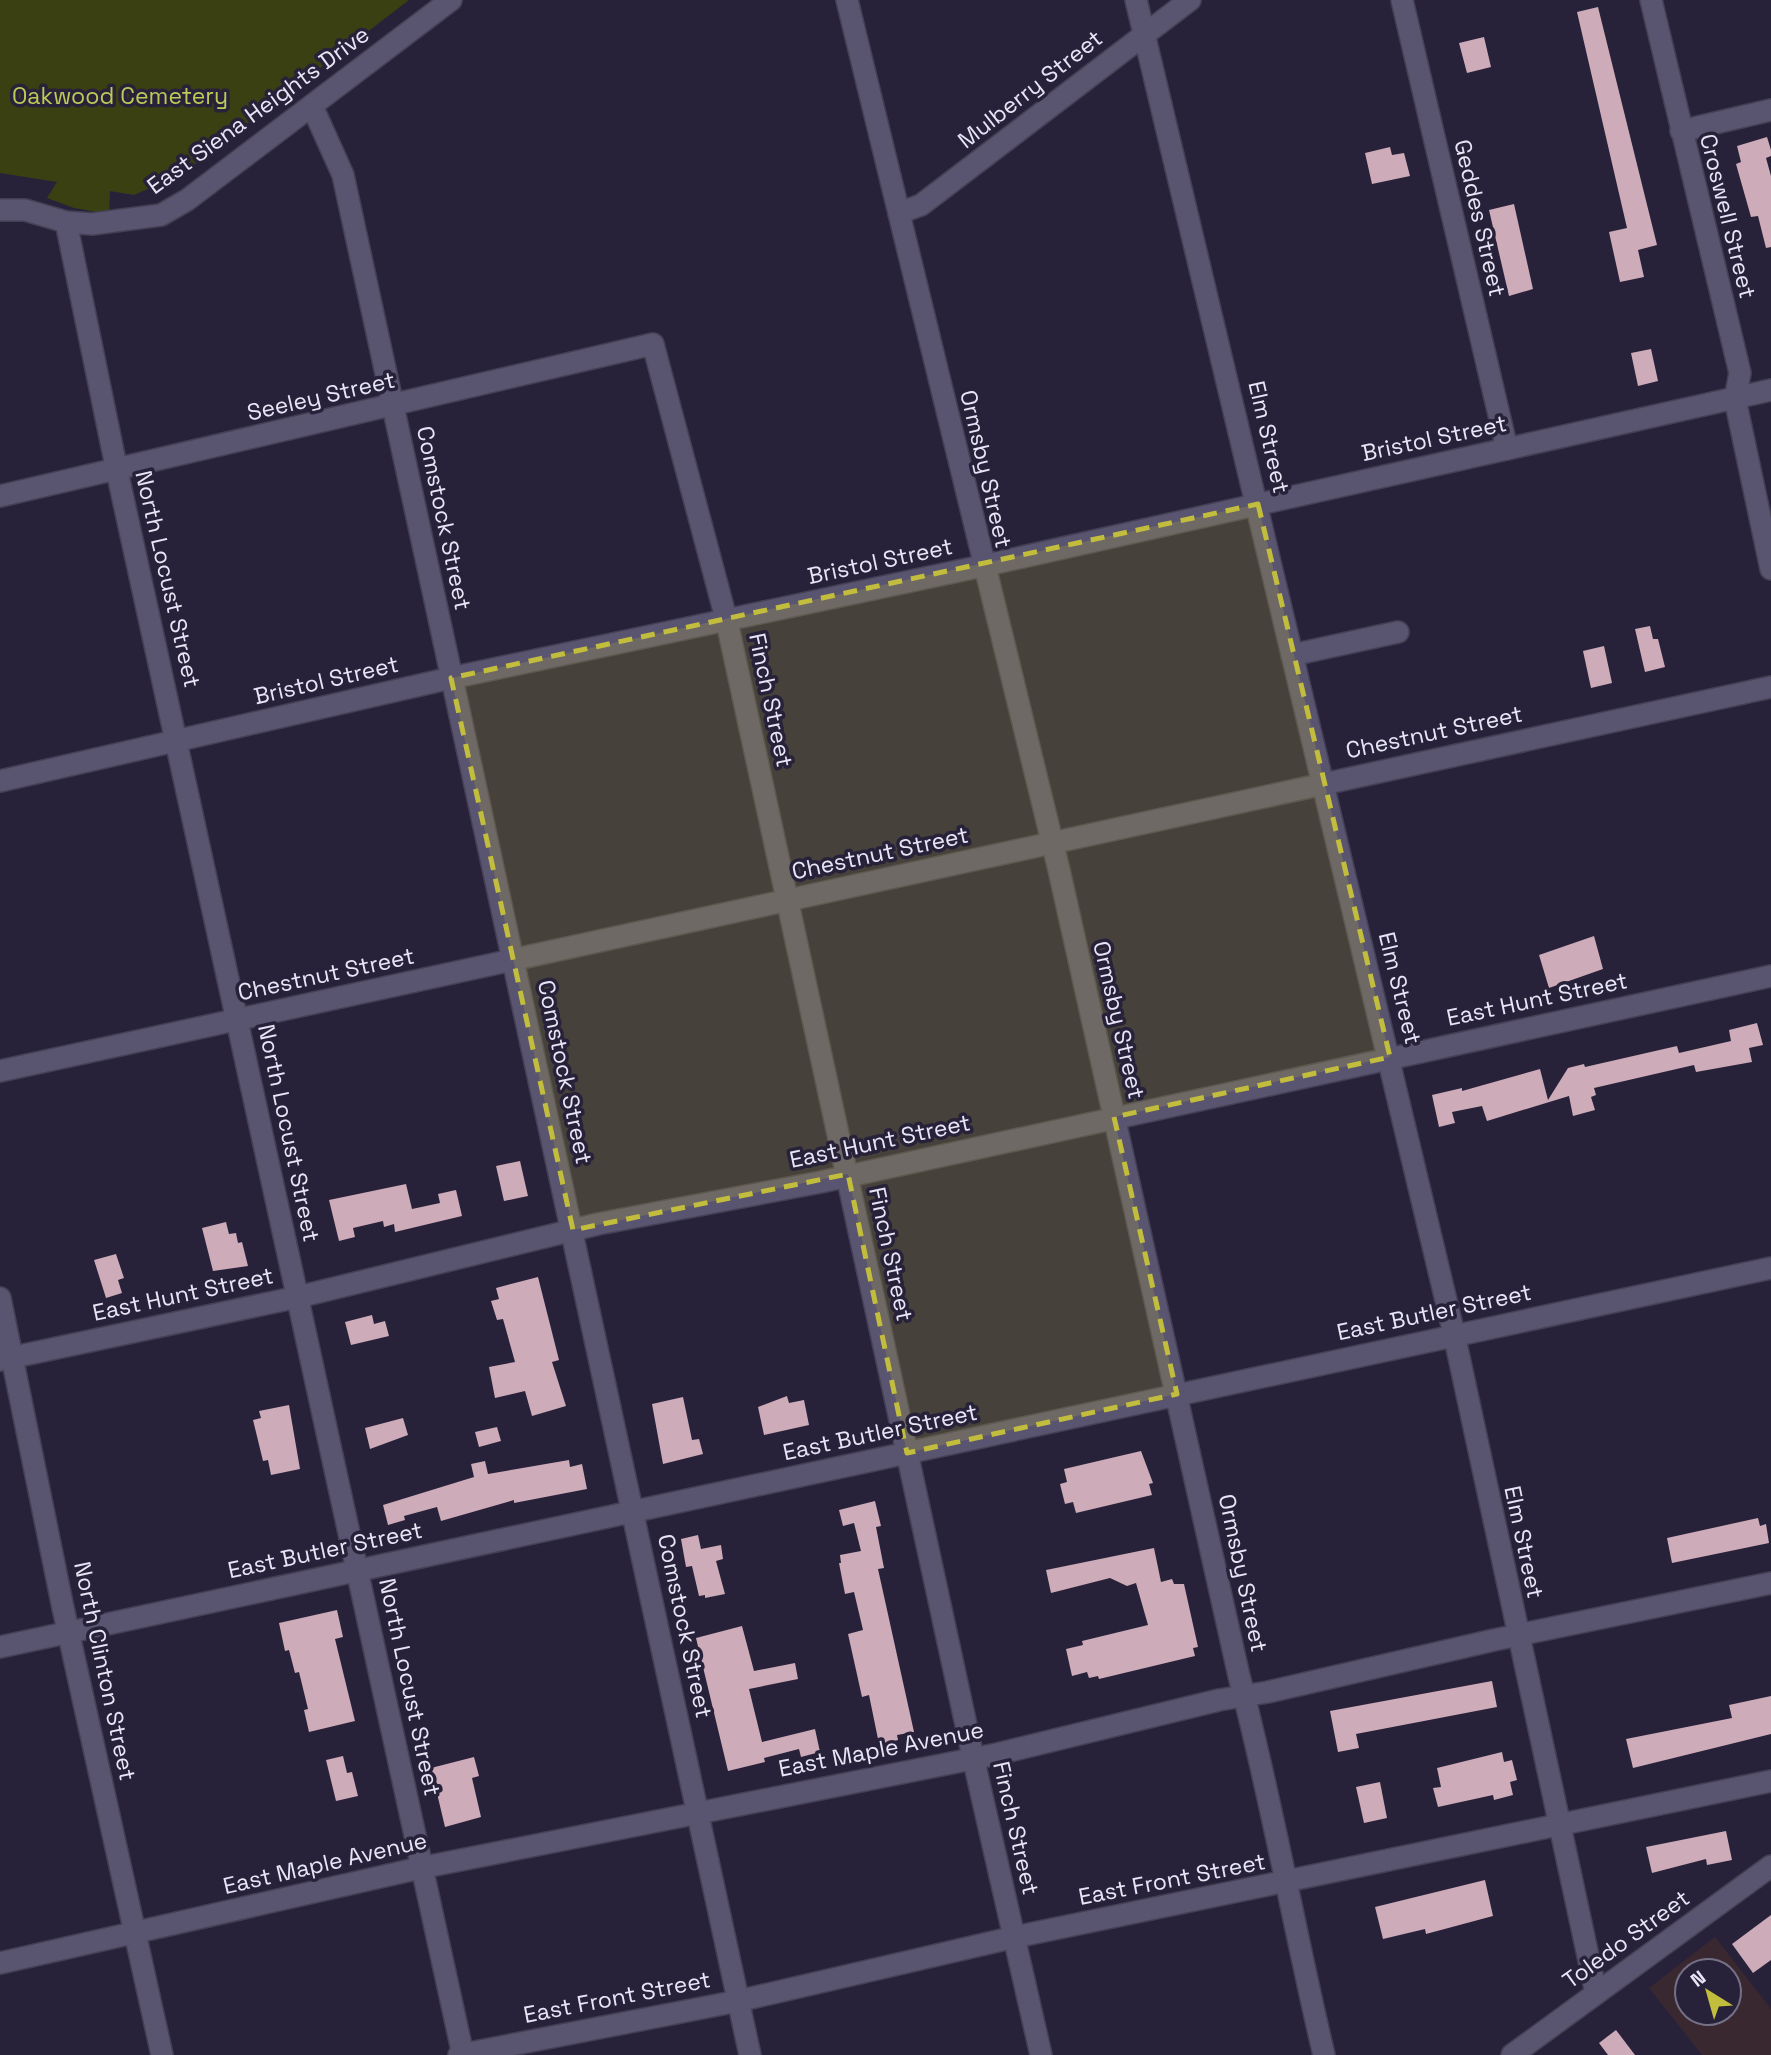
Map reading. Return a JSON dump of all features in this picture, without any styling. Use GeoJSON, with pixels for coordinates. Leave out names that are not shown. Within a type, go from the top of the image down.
{"type":"FeatureCollection","features":[{"type":"Feature","properties":{"kind":"street","name":"Ormsby Street"},"geometry":{"type":"LineString","coordinates":[[847,0],[982,566],[1052,844],[1275,1824],[1285,1883],[1324,2055]]}},
{"type":"Feature","properties":{"kind":"street","name":"Elm Street"},"geometry":{"type":"LineString","coordinates":[[1136,0],[1454,1334],[1596,1993]]}},
{"type":"Feature","properties":{"kind":"street","name":"Mulberry Street"},"geometry":{"type":"LineString","coordinates":[[899,213],[921,205],[1189,0]]}},
{"type":"Feature","properties":{"kind":"street","name":"Geddes Street"},"geometry":{"type":"LineString","coordinates":[[1402,0],[1507,449]]}},
{"type":"Feature","properties":{"kind":"street","name":"Croswell Street"},"geometry":{"type":"LineString","coordinates":[[1651,0],[1740,373],[1735,399],[1771,569]]}},
{"type":"Feature","properties":{"kind":"street","name":"East Siena Heights Drive"},"geometry":{"type":"LineString","coordinates":[[0,210],[25,210],[66,222],[96,223],[161,215],[187,200],[312,106],[441,3]]}},
{"type":"Feature","properties":{"kind":"street","name":"Comstock Street"},"geometry":{"type":"LineString","coordinates":[[312,106],[343,175],[750,2055]]}},
{"type":"Feature","properties":{"kind":"street"},"geometry":{"type":"LineString","coordinates":[[1681,131],[1771,110]]}},
{"type":"Feature","properties":{"kind":"street","name":"North Locust Street"},"geometry":{"type":"LineString","coordinates":[[66,222],[117,471],[359,1570],[420,1868],[462,2055]]}},
{"type":"Feature","properties":{"kind":"street","name":"Seeley Street"},"geometry":{"type":"LineString","coordinates":[[0,496],[393,407],[653,344]]}},
{"type":"Feature","properties":{"kind":"street","name":"Finch Street"},"geometry":{"type":"LineString","coordinates":[[653,344],[727,621],[973,1757],[1041,2055]]}},
{"type":"Feature","properties":{"kind":"street","name":"Bristol Street"},"geometry":{"type":"LineString","coordinates":[[0,781],[451,678],[982,566],[1771,390]]}},
{"type":"Feature","properties":{"kind":"street"},"geometry":{"type":"LineString","coordinates":[[1292,654],[1398,632]]}},
{"type":"Feature","properties":{"kind":"street","name":"Chestnut Street"},"geometry":{"type":"LineString","coordinates":[[0,1071],[1052,844],[1322,782],[1771,687]]}},
{"type":"Feature","properties":{"kind":"street","name":"East Hunt Street"},"geometry":{"type":"LineString","coordinates":[[6,1359],[298,1297],[573,1230],[848,1174],[1771,976]]}},
{"type":"Feature","properties":{"kind":"street","name":"East Butler Street"},"geometry":{"type":"LineString","coordinates":[[0,1647],[1771,1268]]}},
{"type":"Feature","properties":{"kind":"street","name":"North Clinton Street"},"geometry":{"type":"LineString","coordinates":[[0,1298],[6,1359],[162,2055]]}},
{"type":"Feature","properties":{"kind":"street","name":"East Maple Avenue"},"geometry":{"type":"LineString","coordinates":[[0,1964],[420,1868],[973,1757],[1518,1636],[1771,1583]]}},
{"type":"Feature","properties":{"kind":"street","name":"East Front Street"},"geometry":{"type":"LineString","coordinates":[[462,2055],[738,2001],[1015,1937],[1771,1781]]}},
{"type":"Feature","properties":{"kind":"street","name":"Toledo Street"},"geometry":{"type":"LineString","coordinates":[[1512,2055],[1771,1866]]}},
{"type":"Feature","properties":{"kind":"highlighted area"},"geometry":{"type":"Polygon","coordinates":[[[1258,504],[1390,1057],[1114,1117],[1177,1394],[907,1453],[848,1174],[573,1230],[451,678],[1258,504]]]}},
{"type":"Feature","properties":{"kind":"shaded area"},"geometry":{"type":"Polygon","coordinates":[[[1715,1937],[1731,1957],[1689,1957],[1715,1937]]]}},
{"type":"Feature","properties":{"kind":"shaded area"},"geometry":{"type":"Polygon","coordinates":[[[1673,1969],[1673,2018],[1649,1988],[1673,1969]]]}},
{"type":"Feature","properties":{"kind":"shaded area"},"geometry":{"type":"Polygon","coordinates":[[[1743,1973],[1771,2009],[1771,2055],[1702,2055],[1680,2027],[1743,2027],[1743,1973]]]}},
{"type":"Feature","properties":{"kind":"green space","name":"Oakwood Cemetery"},"geometry":{"type":"Polygon","coordinates":[[[0,0],[409,0],[182,174],[134,195],[110,191],[109,214],[74,208],[47,198],[57,182],[0,173],[0,0]]]}},
{"type":"Feature","properties":{"kind":"building"},"geometry":{"type":"Polygon","coordinates":[[[1598,7],[1657,245],[1638,250],[1644,277],[1620,282],[1609,232],[1627,228],[1577,12],[1598,7]]]}},
{"type":"Feature","properties":{"kind":"building"},"geometry":{"type":"Polygon","coordinates":[[[1484,37],[1491,67],[1467,73],[1459,43],[1484,37]]]}},
{"type":"Feature","properties":{"kind":"building"},"geometry":{"type":"Polygon","coordinates":[[[1767,137],[1771,150],[1771,156],[1766,158],[1771,176],[1771,247],[1766,248],[1758,216],[1751,217],[1736,164],[1741,162],[1737,146],[1767,137]]]}},
{"type":"Feature","properties":{"kind":"building"},"geometry":{"type":"Polygon","coordinates":[[[1390,147],[1392,155],[1404,153],[1410,176],[1372,184],[1365,153],[1390,147]]]}},
{"type":"Feature","properties":{"kind":"building"},"geometry":{"type":"Polygon","coordinates":[[[1514,204],[1533,289],[1509,296],[1489,210],[1514,204]]]}},
{"type":"Feature","properties":{"kind":"building"},"geometry":{"type":"Polygon","coordinates":[[[1651,349],[1658,381],[1638,386],[1631,353],[1651,349]]]}},
{"type":"Feature","properties":{"kind":"building"},"geometry":{"type":"Polygon","coordinates":[[[1650,626],[1653,639],[1658,639],[1665,667],[1645,672],[1635,629],[1650,626]]]}},
{"type":"Feature","properties":{"kind":"building"},"geometry":{"type":"Polygon","coordinates":[[[1604,646],[1612,683],[1591,688],[1583,651],[1604,646]]]}},
{"type":"Feature","properties":{"kind":"building"},"geometry":{"type":"Polygon","coordinates":[[[1594,936],[1603,969],[1549,988],[1539,955],[1594,936]]]}},
{"type":"Feature","properties":{"kind":"building"},"geometry":{"type":"Polygon","coordinates":[[[1757,1023],[1763,1045],[1749,1048],[1752,1062],[1696,1072],[1694,1065],[1594,1088],[1596,1095],[1591,1097],[1595,1110],[1573,1116],[1569,1096],[1487,1121],[1482,1106],[1452,1112],[1455,1123],[1439,1127],[1432,1095],[1462,1088],[1462,1091],[1540,1069],[1548,1100],[1568,1068],[1584,1064],[1585,1067],[1677,1046],[1679,1053],[1731,1041],[1729,1030],[1757,1023]]]}},
{"type":"Feature","properties":{"kind":"building"},"geometry":{"type":"Polygon","coordinates":[[[520,1161],[528,1196],[504,1201],[496,1166],[520,1161]]]}},
{"type":"Feature","properties":{"kind":"building"},"geometry":{"type":"Polygon","coordinates":[[[406,1184],[412,1209],[440,1203],[438,1194],[456,1190],[462,1216],[395,1232],[394,1224],[384,1227],[383,1221],[353,1228],[355,1237],[339,1241],[329,1200],[406,1184]]]}},
{"type":"Feature","properties":{"kind":"building"},"geometry":{"type":"Polygon","coordinates":[[[226,1222],[229,1234],[236,1233],[238,1243],[242,1242],[248,1266],[213,1271],[202,1228],[226,1222]]]}},
{"type":"Feature","properties":{"kind":"building"},"geometry":{"type":"Polygon","coordinates":[[[116,1254],[124,1278],[118,1280],[122,1293],[106,1298],[94,1260],[116,1254]]]}},
{"type":"Feature","properties":{"kind":"building"},"geometry":{"type":"Polygon","coordinates":[[[538,1277],[559,1360],[552,1362],[566,1406],[532,1416],[525,1391],[495,1398],[489,1367],[515,1362],[503,1319],[497,1320],[491,1301],[499,1299],[496,1288],[538,1277]]]}},
{"type":"Feature","properties":{"kind":"building"},"geometry":{"type":"Polygon","coordinates":[[[372,1315],[374,1324],[385,1321],[389,1336],[351,1345],[345,1322],[372,1315]]]}},
{"type":"Feature","properties":{"kind":"building"},"geometry":{"type":"Polygon","coordinates":[[[787,1396],[789,1403],[804,1400],[809,1425],[764,1435],[758,1407],[787,1396]]]}},
{"type":"Feature","properties":{"kind":"building"},"geometry":{"type":"Polygon","coordinates":[[[683,1397],[692,1440],[699,1439],[703,1454],[663,1464],[652,1404],[683,1397]]]}},
{"type":"Feature","properties":{"kind":"building"},"geometry":{"type":"Polygon","coordinates":[[[289,1405],[300,1469],[271,1475],[268,1460],[263,1461],[253,1420],[261,1418],[259,1411],[289,1405]]]}},
{"type":"Feature","properties":{"kind":"building"},"geometry":{"type":"Polygon","coordinates":[[[403,1418],[408,1435],[370,1449],[365,1428],[403,1418]]]}},
{"type":"Feature","properties":{"kind":"building"},"geometry":{"type":"Polygon","coordinates":[[[497,1427],[501,1441],[479,1447],[475,1432],[497,1427]]]}},
{"type":"Feature","properties":{"kind":"building"},"geometry":{"type":"Polygon","coordinates":[[[1141,1451],[1153,1483],[1149,1484],[1152,1495],[1076,1513],[1073,1502],[1065,1504],[1060,1484],[1067,1482],[1064,1469],[1141,1451]]]}},
{"type":"Feature","properties":{"kind":"building"},"geometry":{"type":"Polygon","coordinates":[[[569,1460],[570,1467],[582,1464],[587,1489],[514,1503],[514,1500],[441,1521],[437,1507],[404,1516],[405,1520],[388,1525],[383,1505],[474,1477],[471,1464],[485,1461],[488,1474],[569,1460]]]}},
{"type":"Feature","properties":{"kind":"building"},"geometry":{"type":"Polygon","coordinates":[[[875,1501],[881,1526],[876,1527],[884,1568],[878,1569],[914,1732],[897,1735],[898,1740],[883,1744],[882,1738],[878,1739],[869,1695],[862,1697],[848,1634],[863,1630],[854,1592],[845,1594],[839,1563],[840,1555],[861,1551],[854,1523],[843,1526],[839,1510],[875,1501]]]}},
{"type":"Feature","properties":{"kind":"building"},"geometry":{"type":"Polygon","coordinates":[[[1758,1518],[1760,1526],[1766,1524],[1769,1543],[1672,1563],[1667,1538],[1758,1518]]]}},
{"type":"Feature","properties":{"kind":"building"},"geometry":{"type":"Polygon","coordinates":[[[698,1535],[701,1549],[721,1545],[723,1559],[716,1561],[725,1594],[705,1598],[705,1595],[699,1596],[692,1566],[686,1567],[681,1539],[698,1535]]]}},
{"type":"Feature","properties":{"kind":"building"},"geometry":{"type":"Polygon","coordinates":[[[1154,1548],[1161,1582],[1172,1579],[1174,1584],[1184,1584],[1198,1647],[1193,1648],[1195,1656],[1099,1679],[1098,1676],[1089,1678],[1087,1672],[1072,1676],[1066,1649],[1083,1645],[1082,1641],[1148,1625],[1136,1583],[1127,1586],[1110,1578],[1051,1593],[1046,1570],[1154,1548]]]}},
{"type":"Feature","properties":{"kind":"building"},"geometry":{"type":"Polygon","coordinates":[[[337,1610],[343,1637],[335,1639],[355,1721],[309,1732],[304,1710],[308,1709],[299,1672],[295,1673],[289,1650],[285,1651],[279,1623],[337,1610]]]}},
{"type":"Feature","properties":{"kind":"building"},"geometry":{"type":"Polygon","coordinates":[[[742,1626],[754,1671],[795,1663],[798,1679],[749,1689],[762,1742],[815,1729],[820,1752],[801,1757],[799,1749],[764,1758],[765,1762],[728,1771],[696,1638],[742,1626]]]}},
{"type":"Feature","properties":{"kind":"building"},"geometry":{"type":"Polygon","coordinates":[[[1492,1681],[1497,1707],[1356,1734],[1359,1748],[1338,1752],[1330,1711],[1492,1681]]]}},
{"type":"Feature","properties":{"kind":"building"},"geometry":{"type":"Polygon","coordinates":[[[1771,1696],[1771,1734],[1633,1768],[1626,1739],[1732,1718],[1729,1705],[1771,1696]]]}},
{"type":"Feature","properties":{"kind":"building"},"geometry":{"type":"Polygon","coordinates":[[[1502,1752],[1504,1762],[1512,1760],[1517,1780],[1510,1782],[1513,1795],[1494,1800],[1493,1795],[1438,1807],[1433,1788],[1441,1787],[1437,1768],[1502,1752]]]}},
{"type":"Feature","properties":{"kind":"building"},"geometry":{"type":"Polygon","coordinates":[[[343,1756],[347,1773],[352,1772],[358,1796],[336,1801],[326,1760],[343,1756]]]}},
{"type":"Feature","properties":{"kind":"building"},"geometry":{"type":"Polygon","coordinates":[[[474,1757],[479,1776],[472,1778],[481,1817],[445,1827],[431,1768],[474,1757]]]}},
{"type":"Feature","properties":{"kind":"building"},"geometry":{"type":"Polygon","coordinates":[[[1380,1782],[1387,1818],[1364,1823],[1356,1787],[1380,1782]]]}},
{"type":"Feature","properties":{"kind":"building"},"geometry":{"type":"Polygon","coordinates":[[[1726,1831],[1732,1860],[1707,1865],[1706,1859],[1652,1873],[1646,1847],[1726,1831]]]}},
{"type":"Feature","properties":{"kind":"building"},"geometry":{"type":"Polygon","coordinates":[[[1485,1880],[1493,1916],[1426,1934],[1425,1929],[1383,1939],[1375,1907],[1485,1880]]]}},
{"type":"Feature","properties":{"kind":"building"},"geometry":{"type":"Polygon","coordinates":[[[1771,1915],[1771,1960],[1753,1973],[1732,1944],[1771,1915]]]}},
{"type":"Feature","properties":{"kind":"building"},"geometry":{"type":"Polygon","coordinates":[[[1616,2030],[1635,2055],[1608,2055],[1599,2043],[1616,2030]]]}}]}
